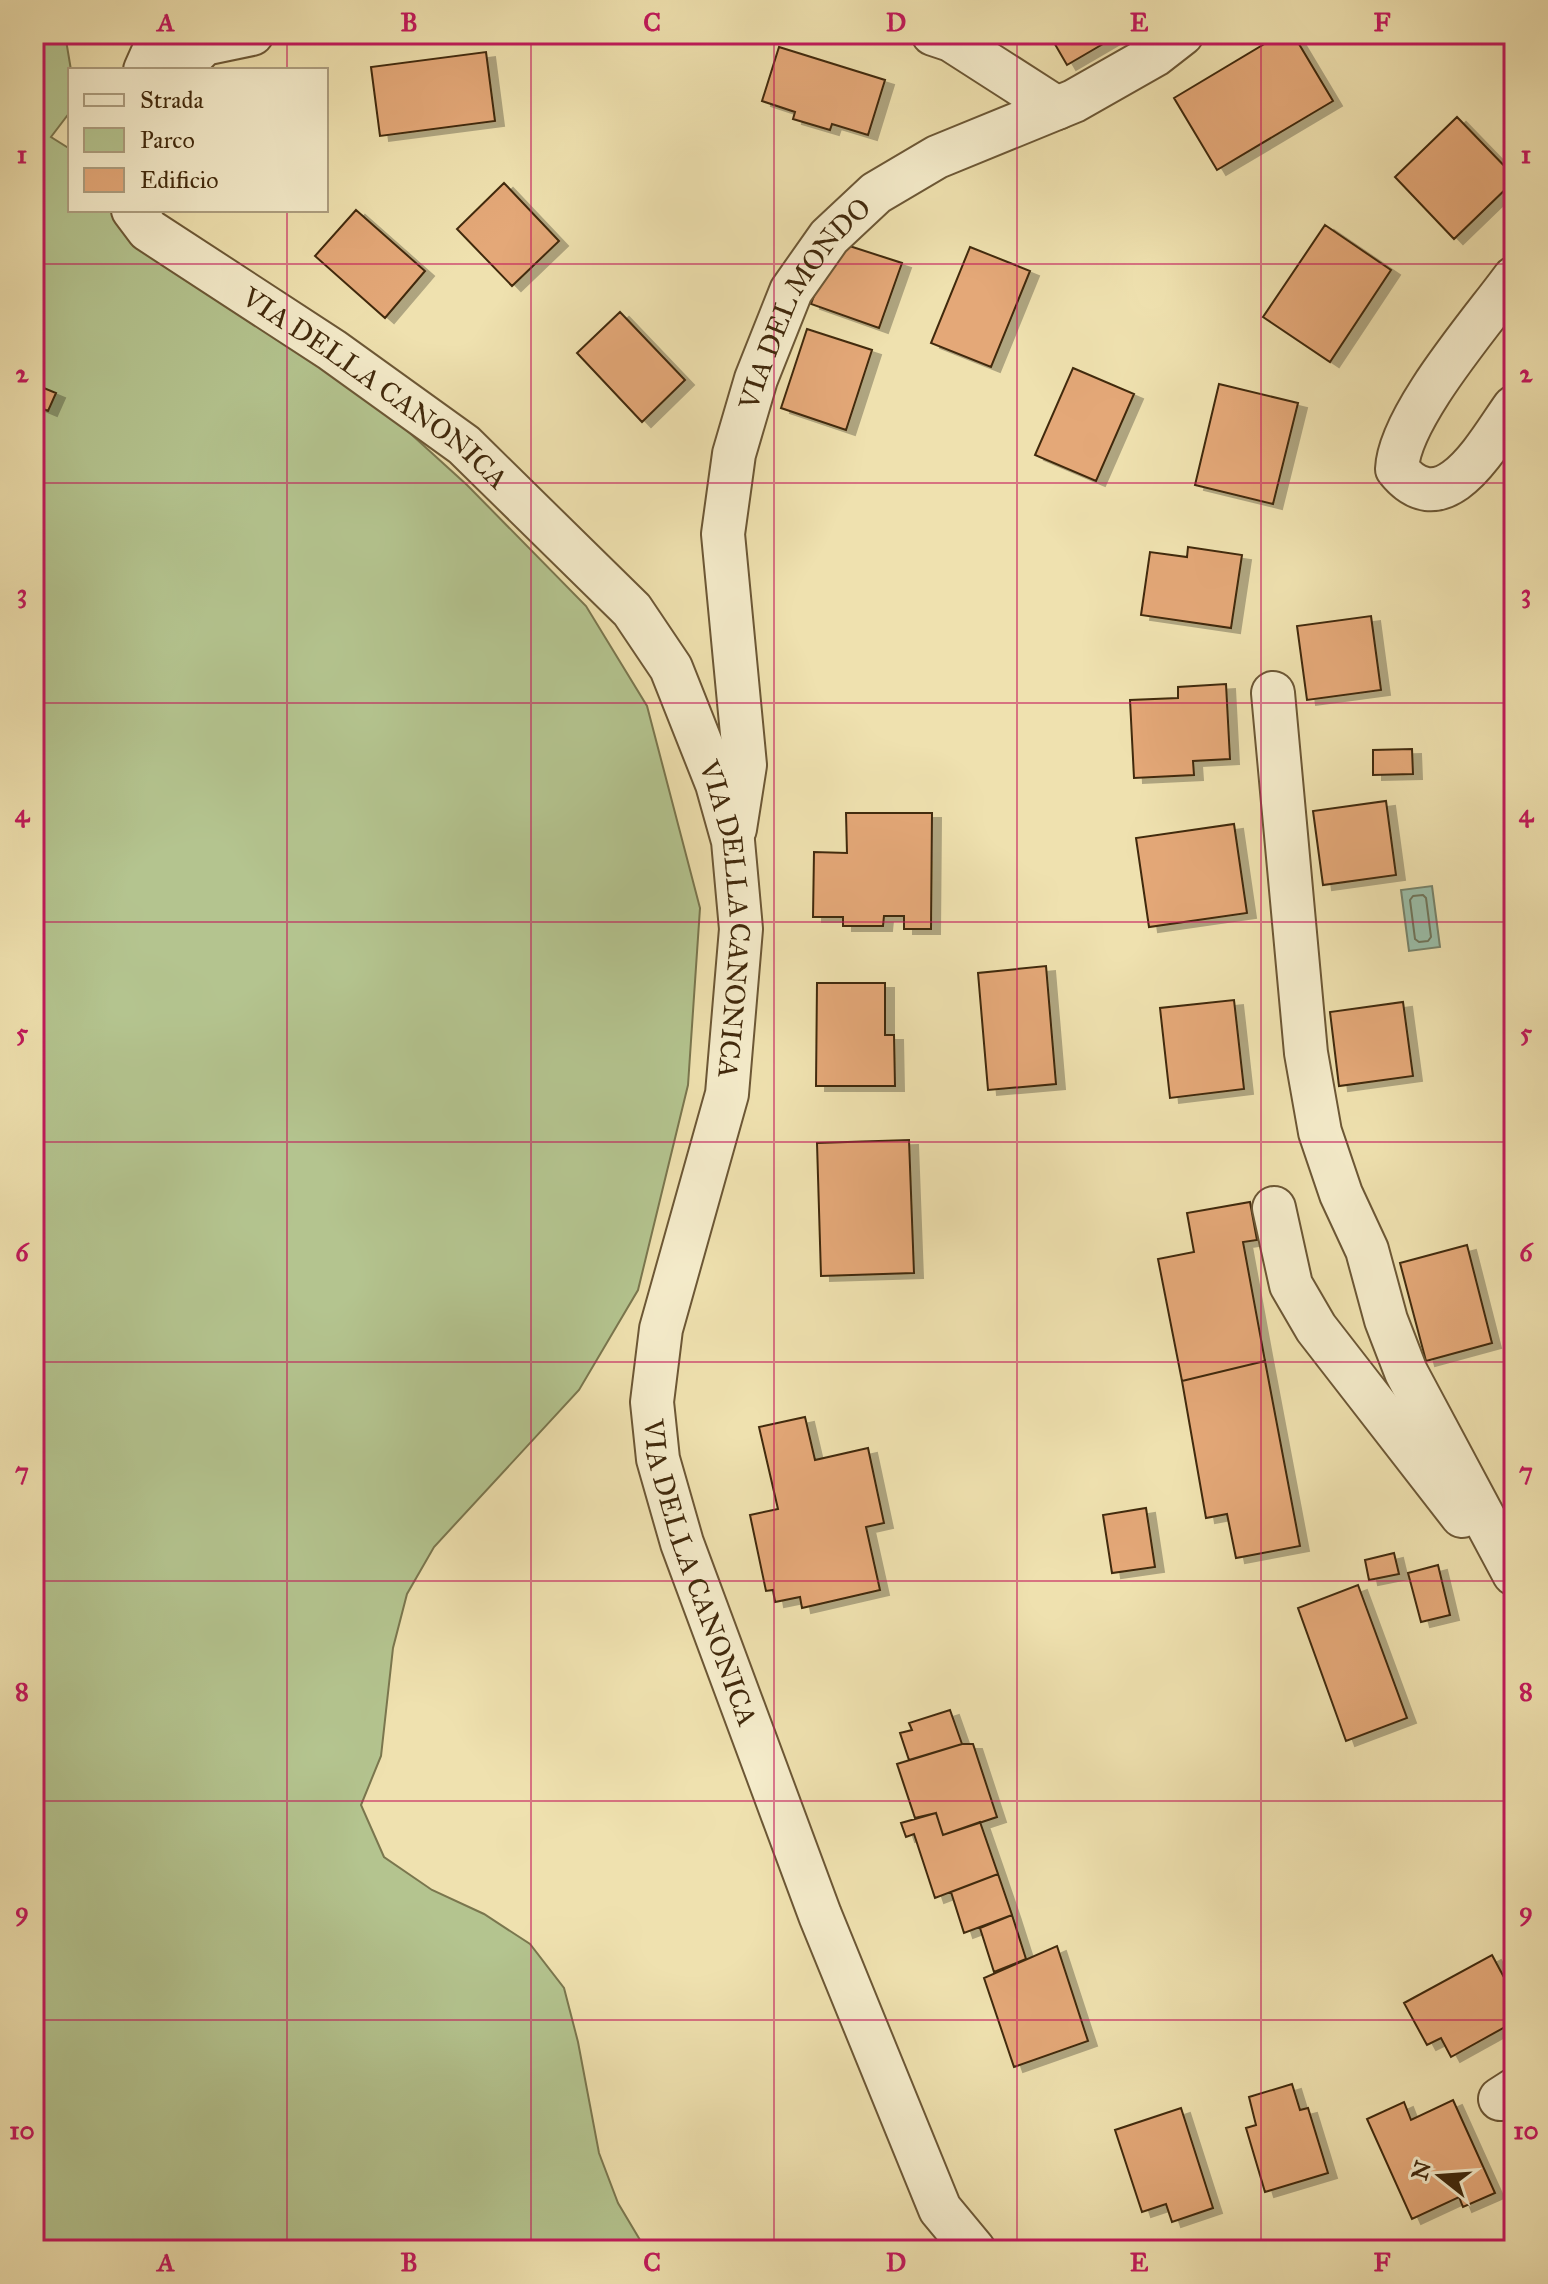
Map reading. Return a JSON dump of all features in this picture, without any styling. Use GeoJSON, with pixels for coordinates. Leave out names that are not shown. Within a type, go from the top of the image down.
{"type":"FeatureCollection","features":[{"type":"Feature","properties":{"kind":"street"},"geometry":{"type":"LineString","coordinates":[[146,68],[161,34]]}},
{"type":"Feature","properties":{"kind":"street"},"geometry":{"type":"LineString","coordinates":[[180,68],[204,44],[252,34]]}},
{"type":"Feature","properties":{"kind":"street"},"geometry":{"type":"LineString","coordinates":[[933,34],[951,40],[1057,108]]}},
{"type":"Feature","properties":{"kind":"street","name":"VIA DEL MONDO"},"geometry":{"type":"LineString","coordinates":[[733,841],[745,765],[723,534],[734,454],[756,379],[791,291],[829,237],[876,193],[937,157],[1057,108],[1155,55],[1182,34]]}},
{"type":"Feature","properties":{"kind":"street","name":"VIA DELLA CANONICA"},"geometry":{"type":"LineString","coordinates":[[134,212],[148,230],[332,350],[464,445],[632,610],[671,668],[717,784],[733,841],[741,929],[727,1094],[661,1329],[652,1402],[658,1459],[682,1543],[820,1915],[940,2209],[974,2250]]}},
{"type":"Feature","properties":{"kind":"street"},"geometry":{"type":"LineString","coordinates":[[1514,278],[1415,413],[1398,453],[1397,469],[1408,483],[1433,490],[1457,481],[1514,407]]}},
{"type":"Feature","properties":{"kind":"street"},"geometry":{"type":"LineString","coordinates":[[1273,693],[1306,1053],[1320,1132],[1341,1194],[1367,1250],[1386,1320],[1406,1372],[1504,1558]]}},
{"type":"Feature","properties":{"kind":"street"},"geometry":{"type":"LineString","coordinates":[[1274,1208],[1291,1285],[1316,1328],[1466,1521],[1504,1558]]}},
{"type":"Feature","properties":{"kind":"green space"},"geometry":{"type":"Polygon","coordinates":[[[34,34],[65,34],[71,68],[68,68],[68,115],[51,137],[68,148],[68,212],[128,212],[401,425],[467,485],[586,606],[647,706],[700,908],[688,1085],[638,1290],[579,1390],[434,1547],[407,1594],[393,1648],[381,1756],[361,1805],[384,1857],[432,1890],[484,1914],[530,1944],[564,1988],[578,2042],[599,2153],[618,2203],[646,2250],[34,2250],[34,34]]]}},
{"type":"Feature","properties":{"kind":"water"},"geometry":{"type":"Polygon","coordinates":[[[1432,886],[1440,947],[1409,951],[1401,890],[1432,886]]]}},
{"type":"Feature","properties":{"kind":"building"},"geometry":{"type":"Polygon","coordinates":[[[1049,34],[1120,34],[1067,65],[1049,34]]]}},
{"type":"Feature","properties":{"kind":"building"},"geometry":{"type":"Polygon","coordinates":[[[1281,34],[1293,34],[1333,101],[1217,170],[1174,98],[1281,34]]]}},
{"type":"Feature","properties":{"kind":"building"},"geometry":{"type":"Polygon","coordinates":[[[779,47],[885,80],[868,135],[832,124],[830,130],[793,119],[795,112],[762,101],[779,47]]]}},
{"type":"Feature","properties":{"kind":"building"},"geometry":{"type":"Polygon","coordinates":[[[486,52],[495,121],[380,136],[371,67],[486,52]]]}},
{"type":"Feature","properties":{"kind":"building"},"geometry":{"type":"Polygon","coordinates":[[[1457,117],[1514,176],[1514,181],[1454,239],[1395,177],[1457,117]]]}},
{"type":"Feature","properties":{"kind":"building"},"geometry":{"type":"Polygon","coordinates":[[[504,183],[559,241],[512,286],[457,229],[504,183]]]}},
{"type":"Feature","properties":{"kind":"building"},"geometry":{"type":"Polygon","coordinates":[[[356,210],[425,271],[385,318],[315,256],[356,210]]]}},
{"type":"Feature","properties":{"kind":"building"},"geometry":{"type":"Polygon","coordinates":[[[1325,225],[1391,270],[1330,362],[1263,317],[1325,225]]]}},
{"type":"Feature","properties":{"kind":"building"},"geometry":{"type":"Polygon","coordinates":[[[834,241],[902,263],[879,328],[811,304],[834,241]]]}},
{"type":"Feature","properties":{"kind":"building"},"geometry":{"type":"Polygon","coordinates":[[[970,247],[1030,271],[991,367],[931,343],[970,247]]]}},
{"type":"Feature","properties":{"kind":"building"},"geometry":{"type":"Polygon","coordinates":[[[620,312],[685,380],[642,422],[577,353],[620,312]]]}},
{"type":"Feature","properties":{"kind":"building"},"geometry":{"type":"Polygon","coordinates":[[[807,329],[872,350],[846,430],[781,408],[807,329]]]}},
{"type":"Feature","properties":{"kind":"building"},"geometry":{"type":"Polygon","coordinates":[[[1073,368],[1134,394],[1096,481],[1035,455],[1073,368]]]}},
{"type":"Feature","properties":{"kind":"building"},"geometry":{"type":"Polygon","coordinates":[[[34,384],[56,393],[48,411],[34,405],[34,384]]]}},
{"type":"Feature","properties":{"kind":"building"},"geometry":{"type":"Polygon","coordinates":[[[1219,384],[1298,403],[1273,504],[1195,485],[1219,384]]]}},
{"type":"Feature","properties":{"kind":"building"},"geometry":{"type":"Polygon","coordinates":[[[1188,547],[1242,555],[1231,628],[1141,615],[1150,552],[1187,557],[1188,547]]]}},
{"type":"Feature","properties":{"kind":"building"},"geometry":{"type":"Polygon","coordinates":[[[1371,616],[1381,690],[1307,700],[1297,626],[1371,616]]]}},
{"type":"Feature","properties":{"kind":"building"},"geometry":{"type":"Polygon","coordinates":[[[1226,684],[1230,759],[1193,761],[1194,775],[1134,778],[1130,700],[1178,698],[1178,687],[1226,684]]]}},
{"type":"Feature","properties":{"kind":"building"},"geometry":{"type":"Polygon","coordinates":[[[1412,749],[1413,774],[1373,775],[1373,750],[1412,749]]]}},
{"type":"Feature","properties":{"kind":"building"},"geometry":{"type":"Polygon","coordinates":[[[1386,801],[1396,875],[1323,885],[1313,811],[1386,801]]]}},
{"type":"Feature","properties":{"kind":"building"},"geometry":{"type":"Polygon","coordinates":[[[846,813],[932,813],[931,929],[904,929],[904,916],[884,916],[883,926],[843,926],[843,917],[813,917],[814,852],[847,853],[846,813]]]}},
{"type":"Feature","properties":{"kind":"building"},"geometry":{"type":"Polygon","coordinates":[[[1234,824],[1247,913],[1149,927],[1136,838],[1234,824]]]}},
{"type":"Feature","properties":{"kind":"building"},"geometry":{"type":"Polygon","coordinates":[[[1046,966],[1056,1084],[988,1090],[978,973],[1046,966]]]}},
{"type":"Feature","properties":{"kind":"building"},"geometry":{"type":"Polygon","coordinates":[[[817,983],[885,983],[885,1035],[894,1035],[895,1086],[816,1086],[817,983]]]}},
{"type":"Feature","properties":{"kind":"building"},"geometry":{"type":"Polygon","coordinates":[[[1234,1000],[1244,1089],[1170,1098],[1160,1008],[1234,1000]]]}},
{"type":"Feature","properties":{"kind":"building"},"geometry":{"type":"Polygon","coordinates":[[[1403,1002],[1413,1076],[1339,1086],[1330,1012],[1403,1002]]]}},
{"type":"Feature","properties":{"kind":"building"},"geometry":{"type":"Polygon","coordinates":[[[909,1140],[914,1273],[821,1276],[817,1143],[909,1140]]]}},
{"type":"Feature","properties":{"kind":"building"},"geometry":{"type":"Polygon","coordinates":[[[1250,1202],[1257,1240],[1243,1242],[1265,1361],[1182,1381],[1158,1259],[1194,1252],[1187,1213],[1250,1202]]]}},
{"type":"Feature","properties":{"kind":"building"},"geometry":{"type":"Polygon","coordinates":[[[1467,1245],[1492,1343],[1426,1361],[1400,1263],[1467,1245]]]}},
{"type":"Feature","properties":{"kind":"building"},"geometry":{"type":"Polygon","coordinates":[[[1265,1361],[1300,1546],[1236,1558],[1227,1514],[1206,1518],[1182,1381],[1265,1361]]]}},
{"type":"Feature","properties":{"kind":"building"},"geometry":{"type":"Polygon","coordinates":[[[805,1417],[815,1460],[868,1448],[884,1523],[866,1527],[880,1590],[802,1608],[800,1597],[775,1602],[773,1590],[766,1591],[750,1515],[778,1509],[759,1427],[805,1417]]]}},
{"type":"Feature","properties":{"kind":"building"},"geometry":{"type":"Polygon","coordinates":[[[1146,1508],[1155,1567],[1112,1573],[1103,1515],[1146,1508]]]}},
{"type":"Feature","properties":{"kind":"building"},"geometry":{"type":"Polygon","coordinates":[[[1394,1553],[1399,1574],[1369,1580],[1365,1560],[1394,1553]]]}},
{"type":"Feature","properties":{"kind":"building"},"geometry":{"type":"Polygon","coordinates":[[[1438,1565],[1450,1615],[1421,1622],[1408,1573],[1438,1565]]]}},
{"type":"Feature","properties":{"kind":"building"},"geometry":{"type":"Polygon","coordinates":[[[1358,1585],[1407,1718],[1346,1741],[1298,1608],[1358,1585]]]}},
{"type":"Feature","properties":{"kind":"building"},"geometry":{"type":"Polygon","coordinates":[[[950,1710],[962,1744],[909,1760],[900,1733],[912,1730],[909,1723],[950,1710]]]}},
{"type":"Feature","properties":{"kind":"building"},"geometry":{"type":"Polygon","coordinates":[[[962,1744],[973,1744],[997,1817],[943,1835],[936,1813],[915,1818],[897,1764],[962,1744]]]}},
{"type":"Feature","properties":{"kind":"building"},"geometry":{"type":"Polygon","coordinates":[[[936,1813],[943,1835],[980,1822],[998,1874],[935,1898],[914,1834],[906,1837],[901,1823],[936,1813]]]}},
{"type":"Feature","properties":{"kind":"building"},"geometry":{"type":"Polygon","coordinates":[[[998,1874],[1012,1915],[964,1933],[951,1892],[998,1874]]]}},
{"type":"Feature","properties":{"kind":"building"},"geometry":{"type":"Polygon","coordinates":[[[1012,1915],[1026,1959],[994,1972],[980,1928],[1012,1915]]]}},
{"type":"Feature","properties":{"kind":"building"},"geometry":{"type":"Polygon","coordinates":[[[1057,1946],[1088,2041],[1014,2067],[984,1978],[1057,1946]]]}},
{"type":"Feature","properties":{"kind":"building"},"geometry":{"type":"Polygon","coordinates":[[[1492,1955],[1514,1996],[1514,2022],[1451,2057],[1441,2038],[1427,2045],[1404,2003],[1492,1955]]]}},
{"type":"Feature","properties":{"kind":"building"},"geometry":{"type":"Polygon","coordinates":[[[1292,2084],[1300,2110],[1308,2108],[1328,2173],[1265,2192],[1246,2128],[1256,2125],[1249,2097],[1292,2084]]]}},
{"type":"Feature","properties":{"kind":"building"},"geometry":{"type":"Polygon","coordinates":[[[1453,2100],[1495,2193],[1463,2207],[1459,2197],[1412,2219],[1367,2119],[1404,2102],[1411,2120],[1453,2100]]]}},
{"type":"Feature","properties":{"kind":"building"},"geometry":{"type":"Polygon","coordinates":[[[1181,2108],[1213,2208],[1172,2222],[1166,2204],[1142,2212],[1115,2130],[1181,2108]]]}}]}
